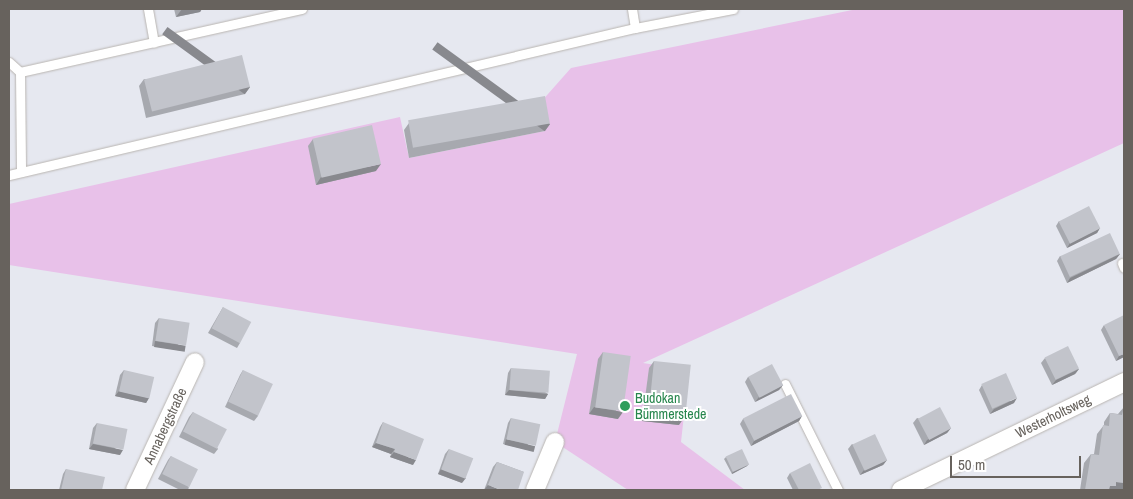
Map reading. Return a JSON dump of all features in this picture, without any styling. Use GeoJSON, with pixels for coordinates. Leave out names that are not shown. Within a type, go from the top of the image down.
{"type":"FeatureCollection","features":[{"type":"Feature","properties":{"kind":"street","name":"Annabergstraße"},"geometry":{"type":"LineString","coordinates":[[135,490],[195,362]]}},
{"type":"Feature","properties":{"kind":"street","name":"Westerholtsweg"},"geometry":{"type":"LineString","coordinates":[[901,490],[1124,382]]}},
{"type":"Feature","properties":{"kind":"street"},"geometry":{"type":"LineString","coordinates":[[535,490],[555,442]]}},
{"type":"Feature","properties":{"kind":"lane"},"geometry":{"type":"LineString","coordinates":[[148,9],[154,42]]}},
{"type":"Feature","properties":{"kind":"lane"},"geometry":{"type":"LineString","coordinates":[[20,72],[302,9]]}},
{"type":"Feature","properties":{"kind":"lane"},"geometry":{"type":"LineString","coordinates":[[632,9],[635,28]]}},
{"type":"Feature","properties":{"kind":"lane"},"geometry":{"type":"LineString","coordinates":[[9,175],[635,28],[733,9]]}},
{"type":"Feature","properties":{"kind":"lane"},"geometry":{"type":"LineString","coordinates":[[9,62],[20,72],[21,172]]}},
{"type":"Feature","properties":{"kind":"lane"},"geometry":{"type":"LineString","coordinates":[[785,384],[838,490]]}},
{"type":"Feature","properties":{"kind":"shaded area"},"geometry":{"type":"Polygon","coordinates":[[[857,9],[1124,9],[1124,143],[643,363],[689,370],[681,442],[745,490],[628,490],[555,442],[577,354],[9,265],[9,204],[400,117],[409,158],[545,131],[540,103],[571,68],[857,9]]]}},
{"type":"Feature","properties":{"kind":"building"},"geometry":{"type":"Polygon","coordinates":[[[242,55],[250,87],[152,111],[144,79],[242,55]]]}},
{"type":"Feature","properties":{"kind":"building"},"geometry":{"type":"Polygon","coordinates":[[[545,96],[550,124],[413,148],[408,120],[545,96]]]}},
{"type":"Feature","properties":{"kind":"building"},"geometry":{"type":"Polygon","coordinates":[[[372,125],[381,164],[322,178],[313,139],[372,125]]]}},
{"type":"Feature","properties":{"kind":"building"},"geometry":{"type":"Polygon","coordinates":[[[1089,206],[1100,228],[1070,244],[1059,221],[1089,206]]]}},
{"type":"Feature","properties":{"kind":"building"},"geometry":{"type":"Polygon","coordinates":[[[1110,233],[1120,254],[1070,277],[1060,256],[1110,233]]]}},
{"type":"Feature","properties":{"kind":"building"},"geometry":{"type":"Polygon","coordinates":[[[223,307],[251,322],[240,343],[212,328],[223,307]]]}},
{"type":"Feature","properties":{"kind":"building"},"geometry":{"type":"Polygon","coordinates":[[[1124,315],[1124,354],[1119,356],[1104,325],[1124,315]]]}},
{"type":"Feature","properties":{"kind":"building"},"geometry":{"type":"Polygon","coordinates":[[[159,318],[190,323],[186,346],[155,341],[159,318]]]}},
{"type":"Feature","properties":{"kind":"building"},"geometry":{"type":"Polygon","coordinates":[[[1068,346],[1079,368],[1056,380],[1045,357],[1068,346]]]}},
{"type":"Feature","properties":{"kind":"building"},"geometry":{"type":"Polygon","coordinates":[[[603,352],[631,356],[623,411],[595,407],[603,352]]]}},
{"type":"Feature","properties":{"kind":"building"},"geometry":{"type":"Polygon","coordinates":[[[654,361],[691,365],[685,417],[649,413],[654,361]]]}},
{"type":"Feature","properties":{"kind":"building"},"geometry":{"type":"Polygon","coordinates":[[[772,364],[783,385],[759,398],[748,377],[772,364]]]}},
{"type":"Feature","properties":{"kind":"building"},"geometry":{"type":"Polygon","coordinates":[[[511,368],[550,371],[548,393],[509,390],[511,368]]]}},
{"type":"Feature","properties":{"kind":"building"},"geometry":{"type":"Polygon","coordinates":[[[124,370],[154,377],[149,398],[119,391],[124,370]]]}},
{"type":"Feature","properties":{"kind":"building"},"geometry":{"type":"Polygon","coordinates":[[[243,370],[273,384],[258,416],[228,402],[243,370]]]}},
{"type":"Feature","properties":{"kind":"building"},"geometry":{"type":"Polygon","coordinates":[[[1006,373],[1017,398],[992,409],[981,384],[1006,373]]]}},
{"type":"Feature","properties":{"kind":"building"},"geometry":{"type":"Polygon","coordinates":[[[791,394],[802,416],[754,441],[743,419],[791,394]]]}},
{"type":"Feature","properties":{"kind":"building"},"geometry":{"type":"Polygon","coordinates":[[[940,407],[951,428],[929,440],[918,419],[940,407]]]}},
{"type":"Feature","properties":{"kind":"building"},"geometry":{"type":"Polygon","coordinates":[[[1124,407],[1124,483],[1116,482],[1116,486],[1110,486],[1109,490],[1085,490],[1091,454],[1099,455],[1103,425],[1109,426],[1110,413],[1122,415],[1124,407]]]}},
{"type":"Feature","properties":{"kind":"building"},"geometry":{"type":"Polygon","coordinates":[[[193,412],[227,429],[217,449],[183,432],[193,412]]]}},
{"type":"Feature","properties":{"kind":"building"},"geometry":{"type":"Polygon","coordinates":[[[511,418],[540,424],[536,446],[506,440],[511,418]]]}},
{"type":"Feature","properties":{"kind":"building"},"geometry":{"type":"Polygon","coordinates":[[[383,422],[424,439],[416,460],[394,452],[395,449],[376,443],[383,422]]]}},
{"type":"Feature","properties":{"kind":"building"},"geometry":{"type":"Polygon","coordinates":[[[97,423],[127,429],[123,450],[93,444],[97,423]]]}},
{"type":"Feature","properties":{"kind":"building"},"geometry":{"type":"Polygon","coordinates":[[[875,434],[887,460],[865,471],[852,445],[875,434]]]}},
{"type":"Feature","properties":{"kind":"building"},"geometry":{"type":"Polygon","coordinates":[[[449,449],[473,458],[465,479],[441,470],[449,449]]]}},
{"type":"Feature","properties":{"kind":"building"},"geometry":{"type":"Polygon","coordinates":[[[742,449],[749,464],[733,472],[726,457],[742,449]]]}},
{"type":"Feature","properties":{"kind":"building"},"geometry":{"type":"Polygon","coordinates":[[[171,456],[198,469],[189,487],[162,474],[171,456]]]}},
{"type":"Feature","properties":{"kind":"building"},"geometry":{"type":"Polygon","coordinates":[[[497,462],[524,472],[518,490],[501,490],[488,485],[497,462]]]}},
{"type":"Feature","properties":{"kind":"building"},"geometry":{"type":"Polygon","coordinates":[[[810,463],[822,488],[817,490],[799,490],[790,473],[810,463]]]}},
{"type":"Feature","properties":{"kind":"building"},"geometry":{"type":"Polygon","coordinates":[[[66,469],[105,477],[102,490],[61,490],[66,469]]]}},
{"type":"Feature","properties":{"kind":"place","name":"Budokan Bümmerstede"},"geometry":{"type":"Point","coordinates":[625,406]}}]}
